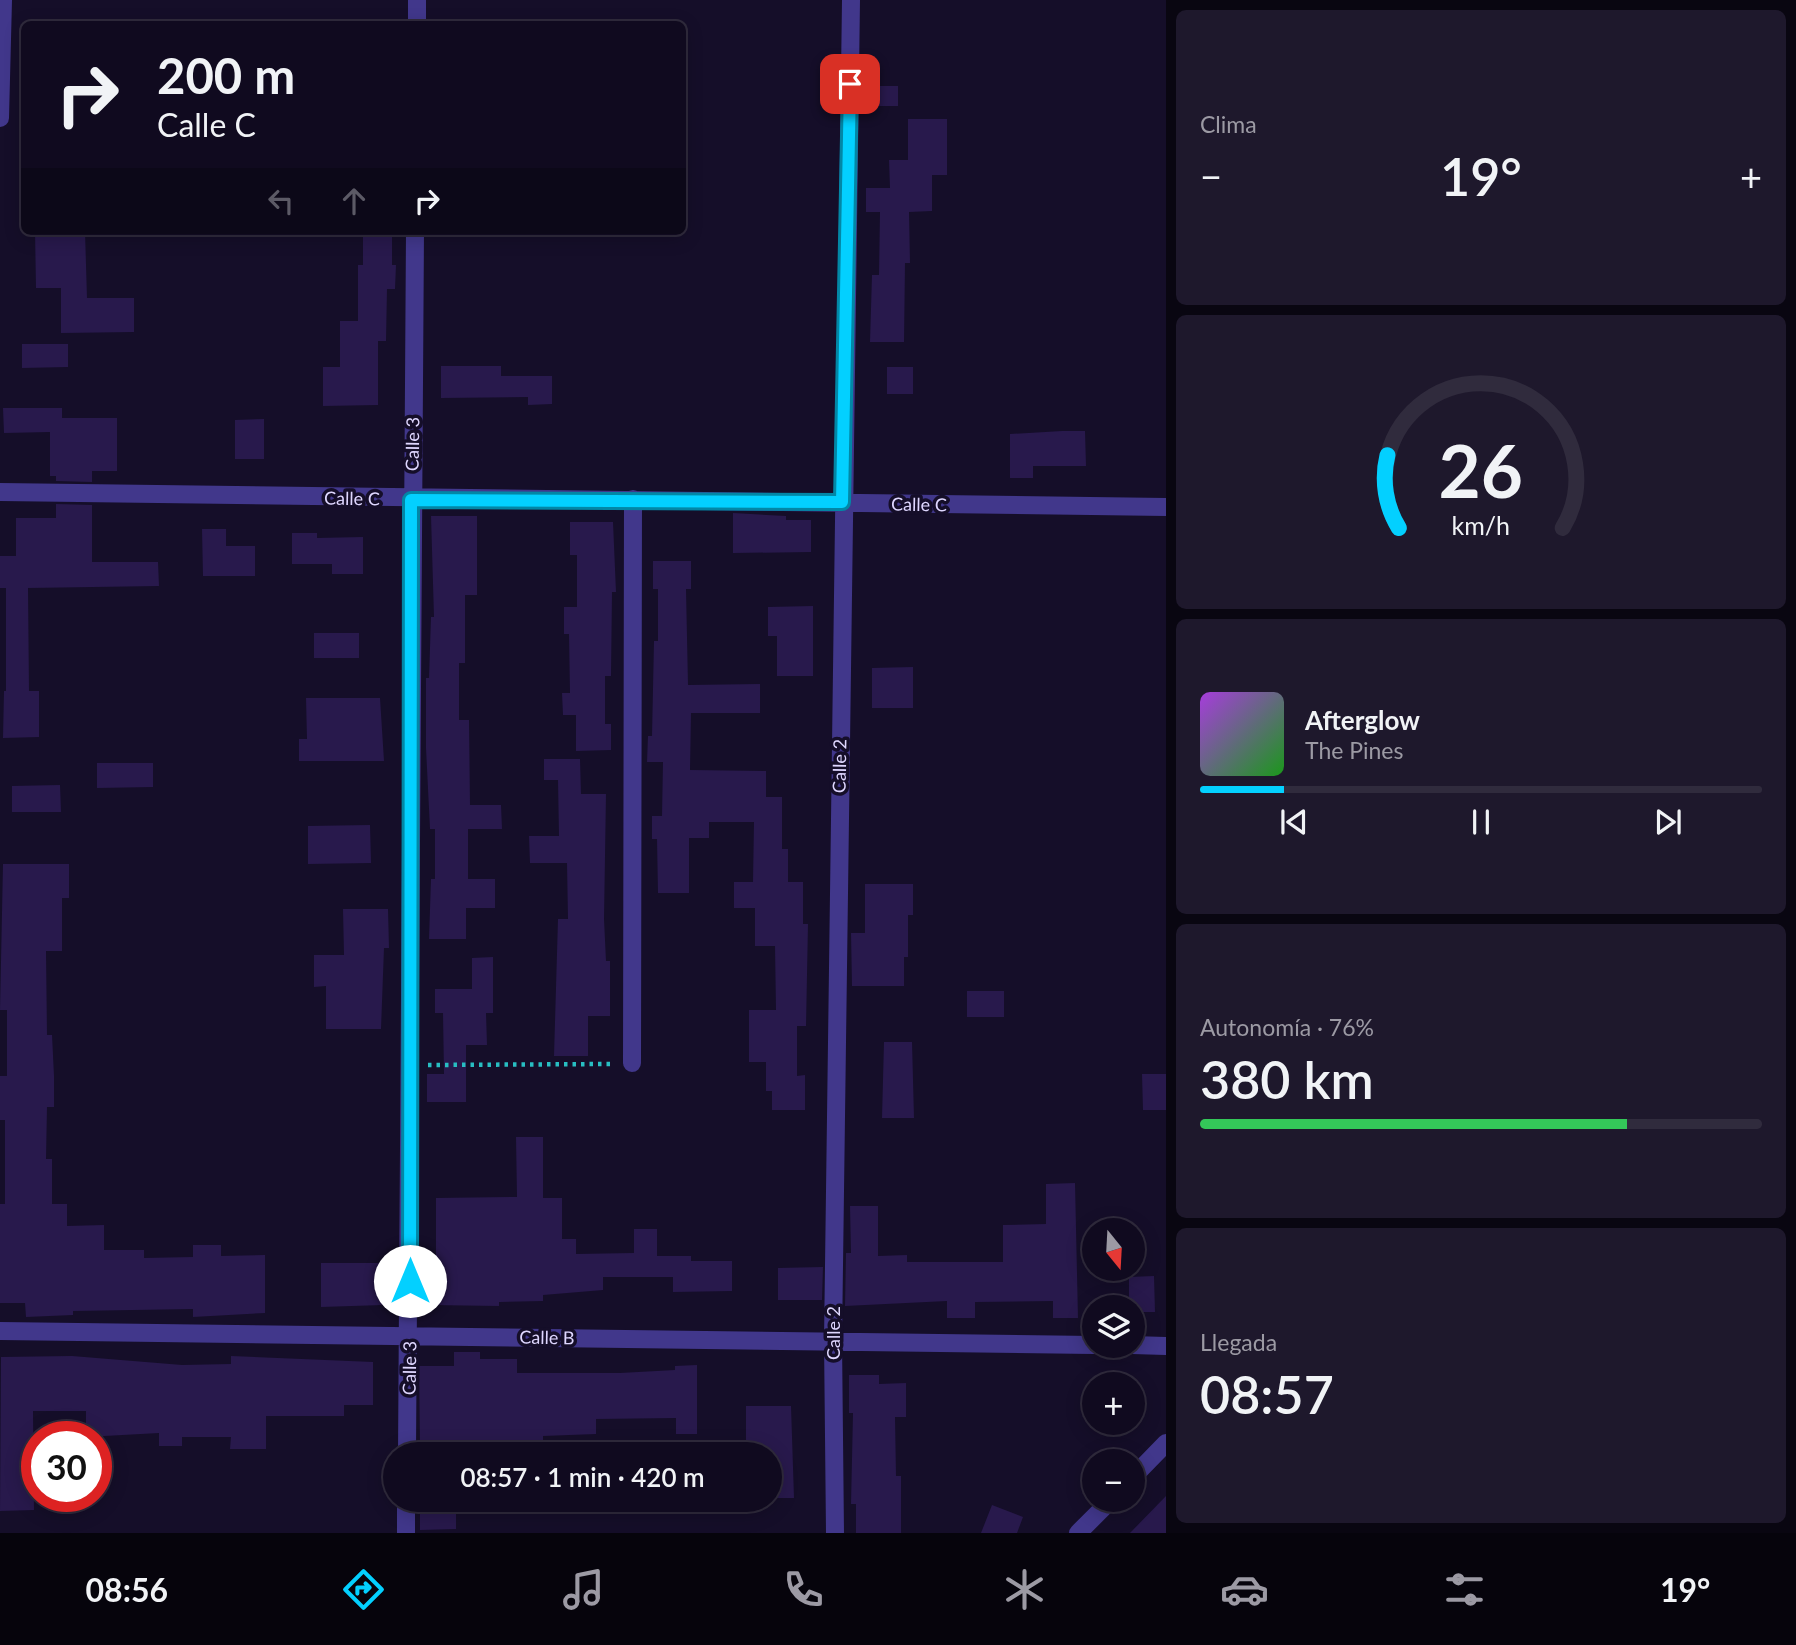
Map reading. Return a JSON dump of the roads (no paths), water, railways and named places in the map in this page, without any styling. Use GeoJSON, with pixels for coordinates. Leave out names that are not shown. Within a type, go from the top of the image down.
{"type":"FeatureCollection","features":[{"type":"Feature","properties":{"kind":"street"},"geometry":{"type":"LineString","coordinates":[[0,118],[3,0]]}},
{"type":"Feature","properties":{"kind":"street"},"geometry":{"type":"LineString","coordinates":[[417,0],[417,21]]}},
{"type":"Feature","properties":{"kind":"street","name":"Calle 2"},"geometry":{"type":"LineString","coordinates":[[835,1533],[833,1340],[842,502],[851,0]]}},
{"type":"Feature","properties":{"kind":"street","name":"Calle 3"},"geometry":{"type":"LineString","coordinates":[[407,1442],[411,500],[415,235]]}},
{"type":"Feature","properties":{"kind":"street","name":"Calle C"},"geometry":{"type":"LineString","coordinates":[[0,492],[411,500],[633,499],[1166,507]]}},
{"type":"Feature","properties":{"kind":"street"},"geometry":{"type":"LineString","coordinates":[[632,1063],[633,499]]}},
{"type":"Feature","properties":{"kind":"street","name":"Calle B"},"geometry":{"type":"LineString","coordinates":[[0,1331],[1082,1345]]}},
{"type":"Feature","properties":{"kind":"street"},"geometry":{"type":"LineString","coordinates":[[1145,1345],[1166,1346]]}},
{"type":"Feature","properties":{"kind":"street"},"geometry":{"type":"LineString","coordinates":[[1145,1465],[1166,1443]]}},
{"type":"Feature","properties":{"kind":"street"},"geometry":{"type":"LineString","coordinates":[[406,1512],[406,1533]]}},
{"type":"Feature","properties":{"kind":"street"},"geometry":{"type":"LineString","coordinates":[[1078,1533],[1099,1512]]}}]}
